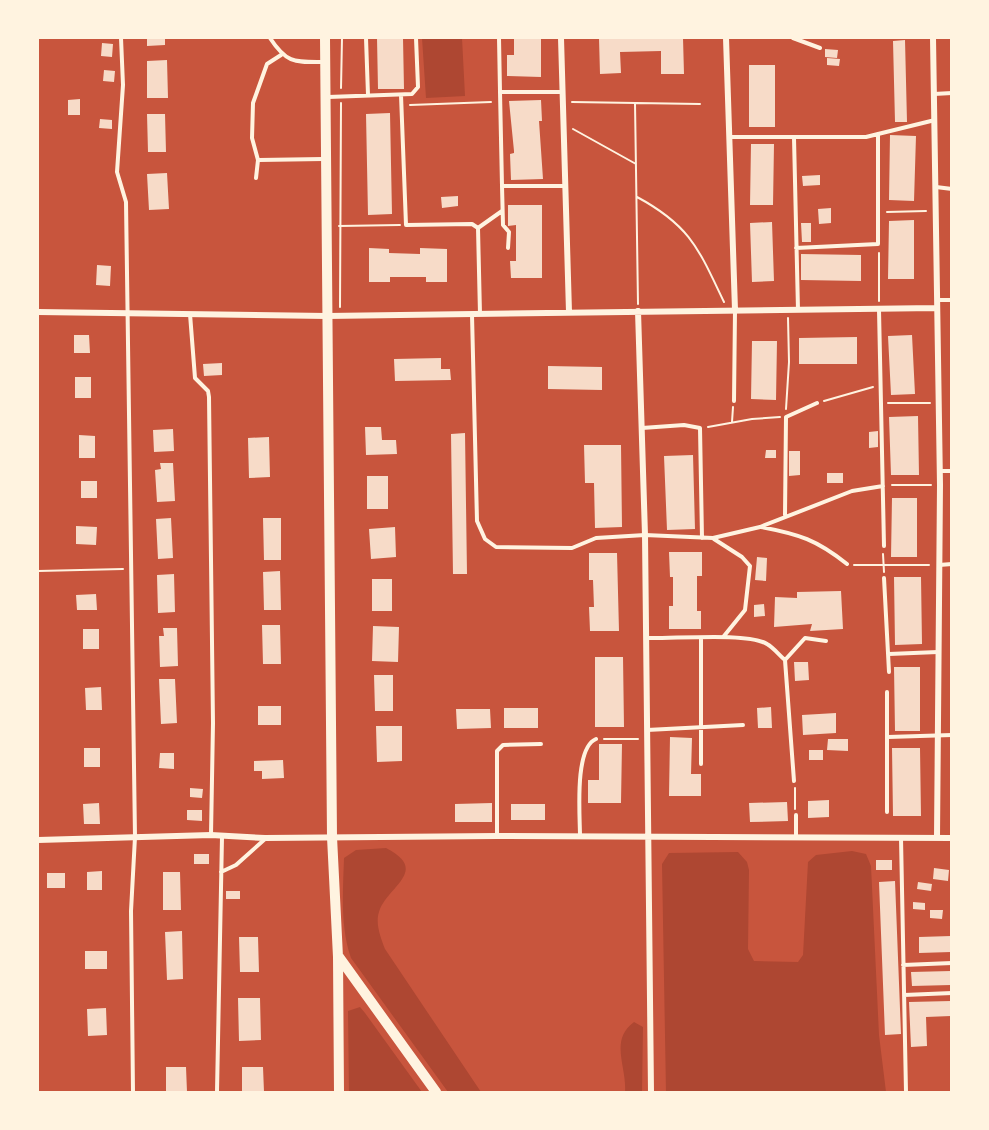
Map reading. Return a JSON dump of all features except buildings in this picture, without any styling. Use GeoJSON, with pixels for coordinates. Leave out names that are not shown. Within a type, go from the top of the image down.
{"type":"FeatureCollection","features":[{"type":"Feature","properties":{"kind":"main road"},"geometry":{"type":"LineString","coordinates":[[325,38],[332,837],[338,957],[339,1092]]}},
{"type":"Feature","properties":{"kind":"main road"},"geometry":{"type":"LineString","coordinates":[[338,957],[436,1092]]}},
{"type":"Feature","properties":{"kind":"street"},"geometry":{"type":"LineString","coordinates":[[561,38],[569,312]]}},
{"type":"Feature","properties":{"kind":"street"},"geometry":{"type":"LineString","coordinates":[[726,38],[731,310]]}},
{"type":"Feature","properties":{"kind":"street"},"geometry":{"type":"LineString","coordinates":[[933,38],[940,471],[937,838]]}},
{"type":"Feature","properties":{"kind":"street"},"geometry":{"type":"LineString","coordinates":[[38,312],[327,316],[472,315],[638,311],[879,310],[936,304]]}},
{"type":"Feature","properties":{"kind":"street"},"geometry":{"type":"LineString","coordinates":[[638,311],[645,536],[646,837],[651,1092]]}},
{"type":"Feature","properties":{"kind":"street"},"geometry":{"type":"LineString","coordinates":[[38,840],[210,835],[265,838],[497,836],[951,838]]}},
{"type":"Feature","properties":{"kind":"lane"},"geometry":{"type":"LineString","coordinates":[[121,38],[123,85],[117,172],[126,202],[129,569],[135,837],[131,911],[133,1092]]}},
{"type":"Feature","properties":{"kind":"lane"},"geometry":{"type":"LineString","coordinates":[[270,38],[281,55],[295,62],[325,62]]}},
{"type":"Feature","properties":{"kind":"lane"},"geometry":{"type":"LineString","coordinates":[[366,38],[368,95]]}},
{"type":"Feature","properties":{"kind":"lane"},"geometry":{"type":"LineString","coordinates":[[325,97],[412,94],[418,87],[416,38]]}},
{"type":"Feature","properties":{"kind":"lane"},"geometry":{"type":"LineString","coordinates":[[499,38],[502,225],[509,232],[508,248]]}},
{"type":"Feature","properties":{"kind":"lane"},"geometry":{"type":"LineString","coordinates":[[793,38],[820,48]]}},
{"type":"Feature","properties":{"kind":"lane"},"geometry":{"type":"LineString","coordinates":[[256,178],[258,160],[252,138],[253,103],[267,64],[281,55]]}},
{"type":"Feature","properties":{"kind":"lane"},"geometry":{"type":"LineString","coordinates":[[500,92],[562,92]]}},
{"type":"Feature","properties":{"kind":"lane"},"geometry":{"type":"LineString","coordinates":[[934,94],[951,93]]}},
{"type":"Feature","properties":{"kind":"lane"},"geometry":{"type":"LineString","coordinates":[[401,95],[406,225],[472,224],[478,228]]}},
{"type":"Feature","properties":{"kind":"lane"},"geometry":{"type":"LineString","coordinates":[[729,137],[866,137],[934,120]]}},
{"type":"Feature","properties":{"kind":"lane"},"geometry":{"type":"LineString","coordinates":[[796,248],[878,244],[878,134]]}},
{"type":"Feature","properties":{"kind":"lane"},"geometry":{"type":"LineString","coordinates":[[794,138],[798,310]]}},
{"type":"Feature","properties":{"kind":"lane"},"geometry":{"type":"LineString","coordinates":[[258,160],[327,159]]}},
{"type":"Feature","properties":{"kind":"lane"},"geometry":{"type":"LineString","coordinates":[[502,186],[567,186]]}},
{"type":"Feature","properties":{"kind":"lane"},"geometry":{"type":"LineString","coordinates":[[936,187],[951,189]]}},
{"type":"Feature","properties":{"kind":"lane"},"geometry":{"type":"LineString","coordinates":[[478,228],[502,211]]}},
{"type":"Feature","properties":{"kind":"lane"},"geometry":{"type":"LineString","coordinates":[[478,228],[480,314]]}},
{"type":"Feature","properties":{"kind":"lane"},"geometry":{"type":"LineString","coordinates":[[936,304],[951,300]]}},
{"type":"Feature","properties":{"kind":"lane"},"geometry":{"type":"LineString","coordinates":[[731,310],[734,401]]}},
{"type":"Feature","properties":{"kind":"lane"},"geometry":{"type":"LineString","coordinates":[[879,310],[884,546]]}},
{"type":"Feature","properties":{"kind":"lane"},"geometry":{"type":"LineString","coordinates":[[190,314],[195,378],[208,391],[210,407],[213,723],[210,835]]}},
{"type":"Feature","properties":{"kind":"lane"},"geometry":{"type":"LineString","coordinates":[[472,315],[477,520],[485,539],[496,547],[572,548],[596,538],[645,536],[714,538],[760,527],[785,515],[852,491],[883,486]]}},
{"type":"Feature","properties":{"kind":"lane"},"geometry":{"type":"LineString","coordinates":[[785,515],[786,417],[817,403]]}},
{"type":"Feature","properties":{"kind":"lane"},"geometry":{"type":"LineString","coordinates":[[642,428],[684,425],[699,428],[702,538]]}},
{"type":"Feature","properties":{"kind":"lane"},"geometry":{"type":"LineString","coordinates":[[940,471],[951,471]]}},
{"type":"Feature","properties":{"kind":"lane"},"geometry":{"type":"LineString","coordinates":[[760,527],[801,534],[824,546],[848,564]]}},
{"type":"Feature","properties":{"kind":"lane"},"geometry":{"type":"LineString","coordinates":[[714,538],[742,557],[750,566],[745,610],[724,636]]}},
{"type":"Feature","properties":{"kind":"lane"},"geometry":{"type":"LineString","coordinates":[[938,565],[951,564]]}},
{"type":"Feature","properties":{"kind":"lane"},"geometry":{"type":"LineString","coordinates":[[884,578],[889,672]]}},
{"type":"Feature","properties":{"kind":"lane"},"geometry":{"type":"LineString","coordinates":[[646,638],[700,639],[724,636],[766,644],[785,660],[794,781]]}},
{"type":"Feature","properties":{"kind":"lane"},"geometry":{"type":"LineString","coordinates":[[785,660],[806,638],[826,641]]}},
{"type":"Feature","properties":{"kind":"lane"},"geometry":{"type":"LineString","coordinates":[[700,639],[701,764]]}},
{"type":"Feature","properties":{"kind":"lane"},"geometry":{"type":"LineString","coordinates":[[889,654],[938,652]]}},
{"type":"Feature","properties":{"kind":"lane"},"geometry":{"type":"LineString","coordinates":[[887,692],[887,812]]}},
{"type":"Feature","properties":{"kind":"lane"},"geometry":{"type":"LineString","coordinates":[[646,730],[743,725]]}},
{"type":"Feature","properties":{"kind":"lane"},"geometry":{"type":"LineString","coordinates":[[888,736],[951,735]]}},
{"type":"Feature","properties":{"kind":"lane"},"geometry":{"type":"LineString","coordinates":[[580,836],[579,776],[586,750],[592,741],[596,740]]}},
{"type":"Feature","properties":{"kind":"lane"},"geometry":{"type":"LineString","coordinates":[[497,836],[496,751],[503,745],[541,744]]}},
{"type":"Feature","properties":{"kind":"lane"},"geometry":{"type":"LineString","coordinates":[[796,815],[796,839]]}},
{"type":"Feature","properties":{"kind":"lane"},"geometry":{"type":"LineString","coordinates":[[217,1092],[222,837]]}},
{"type":"Feature","properties":{"kind":"lane"},"geometry":{"type":"LineString","coordinates":[[901,837],[906,1092]]}},
{"type":"Feature","properties":{"kind":"lane"},"geometry":{"type":"LineString","coordinates":[[220,872],[236,865],[265,838]]}},
{"type":"Feature","properties":{"kind":"lane"},"geometry":{"type":"LineString","coordinates":[[903,965],[951,963]]}},
{"type":"Feature","properties":{"kind":"lane"},"geometry":{"type":"LineString","coordinates":[[904,995],[951,993]]}},
{"type":"Feature","properties":{"kind":"path"},"geometry":{"type":"LineString","coordinates":[[340,316],[342,38]]}},
{"type":"Feature","properties":{"kind":"path"},"geometry":{"type":"LineString","coordinates":[[402,105],[500,102]]}},
{"type":"Feature","properties":{"kind":"path"},"geometry":{"type":"LineString","coordinates":[[563,102],[700,104]]}},
{"type":"Feature","properties":{"kind":"path"},"geometry":{"type":"LineString","coordinates":[[635,103],[638,311]]}},
{"type":"Feature","properties":{"kind":"path"},"geometry":{"type":"LineString","coordinates":[[564,123],[636,164]]}},
{"type":"Feature","properties":{"kind":"path"},"geometry":{"type":"LineString","coordinates":[[637,197],[662,210],[685,230],[701,254],[731,310]]}},
{"type":"Feature","properties":{"kind":"path"},"geometry":{"type":"LineString","coordinates":[[878,212],[936,210]]}},
{"type":"Feature","properties":{"kind":"path"},"geometry":{"type":"LineString","coordinates":[[327,226],[406,225]]}},
{"type":"Feature","properties":{"kind":"path"},"geometry":{"type":"LineString","coordinates":[[878,244],[879,310]]}},
{"type":"Feature","properties":{"kind":"path"},"geometry":{"type":"LineString","coordinates":[[699,428],[732,422],[786,417],[789,362],[787,310]]}},
{"type":"Feature","properties":{"kind":"path"},"geometry":{"type":"LineString","coordinates":[[817,403],[882,385]]}},
{"type":"Feature","properties":{"kind":"path"},"geometry":{"type":"LineString","coordinates":[[732,422],[734,401]]}},
{"type":"Feature","properties":{"kind":"path"},"geometry":{"type":"LineString","coordinates":[[882,404],[938,403]]}},
{"type":"Feature","properties":{"kind":"path"},"geometry":{"type":"LineString","coordinates":[[883,486],[940,485]]}},
{"type":"Feature","properties":{"kind":"path"},"geometry":{"type":"LineString","coordinates":[[884,546],[884,578]]}},
{"type":"Feature","properties":{"kind":"path"},"geometry":{"type":"LineString","coordinates":[[848,564],[860,567],[938,565]]}},
{"type":"Feature","properties":{"kind":"path"},"geometry":{"type":"LineString","coordinates":[[38,571],[129,569]]}},
{"type":"Feature","properties":{"kind":"path"},"geometry":{"type":"LineString","coordinates":[[596,740],[646,740]]}},
{"type":"Feature","properties":{"kind":"path"},"geometry":{"type":"LineString","coordinates":[[794,781],[796,815]]}},
{"type":"Feature","properties":{"kind":"shaded area"},"geometry":{"type":"Polygon","coordinates":[[[422,38],[462,38],[465,96],[426,98],[422,38]]]}},
{"type":"Feature","properties":{"kind":"shaded area"},"geometry":{"type":"Polygon","coordinates":[[[386,848],[399,856],[405,864],[405,872],[379,912],[378,926],[385,949],[481,1092],[448,1092],[351,958],[344,921],[344,858],[356,850],[386,848]]]}},
{"type":"Feature","properties":{"kind":"shaded area"},"geometry":{"type":"Polygon","coordinates":[[[852,851],[866,854],[871,866],[879,1035],[886,1092],[666,1092],[662,864],[669,853],[738,852],[747,862],[749,870],[748,949],[754,961],[798,962],[803,955],[808,862],[816,855],[852,851]]]}},
{"type":"Feature","properties":{"kind":"shaded area"},"geometry":{"type":"Polygon","coordinates":[[[360,1007],[422,1092],[349,1092],[348,1011],[360,1007]]]}},
{"type":"Feature","properties":{"kind":"shaded area"},"geometry":{"type":"Polygon","coordinates":[[[634,1022],[643,1027],[642,1092],[625,1092],[621,1054],[622,1037],[634,1022]]]}}]}
